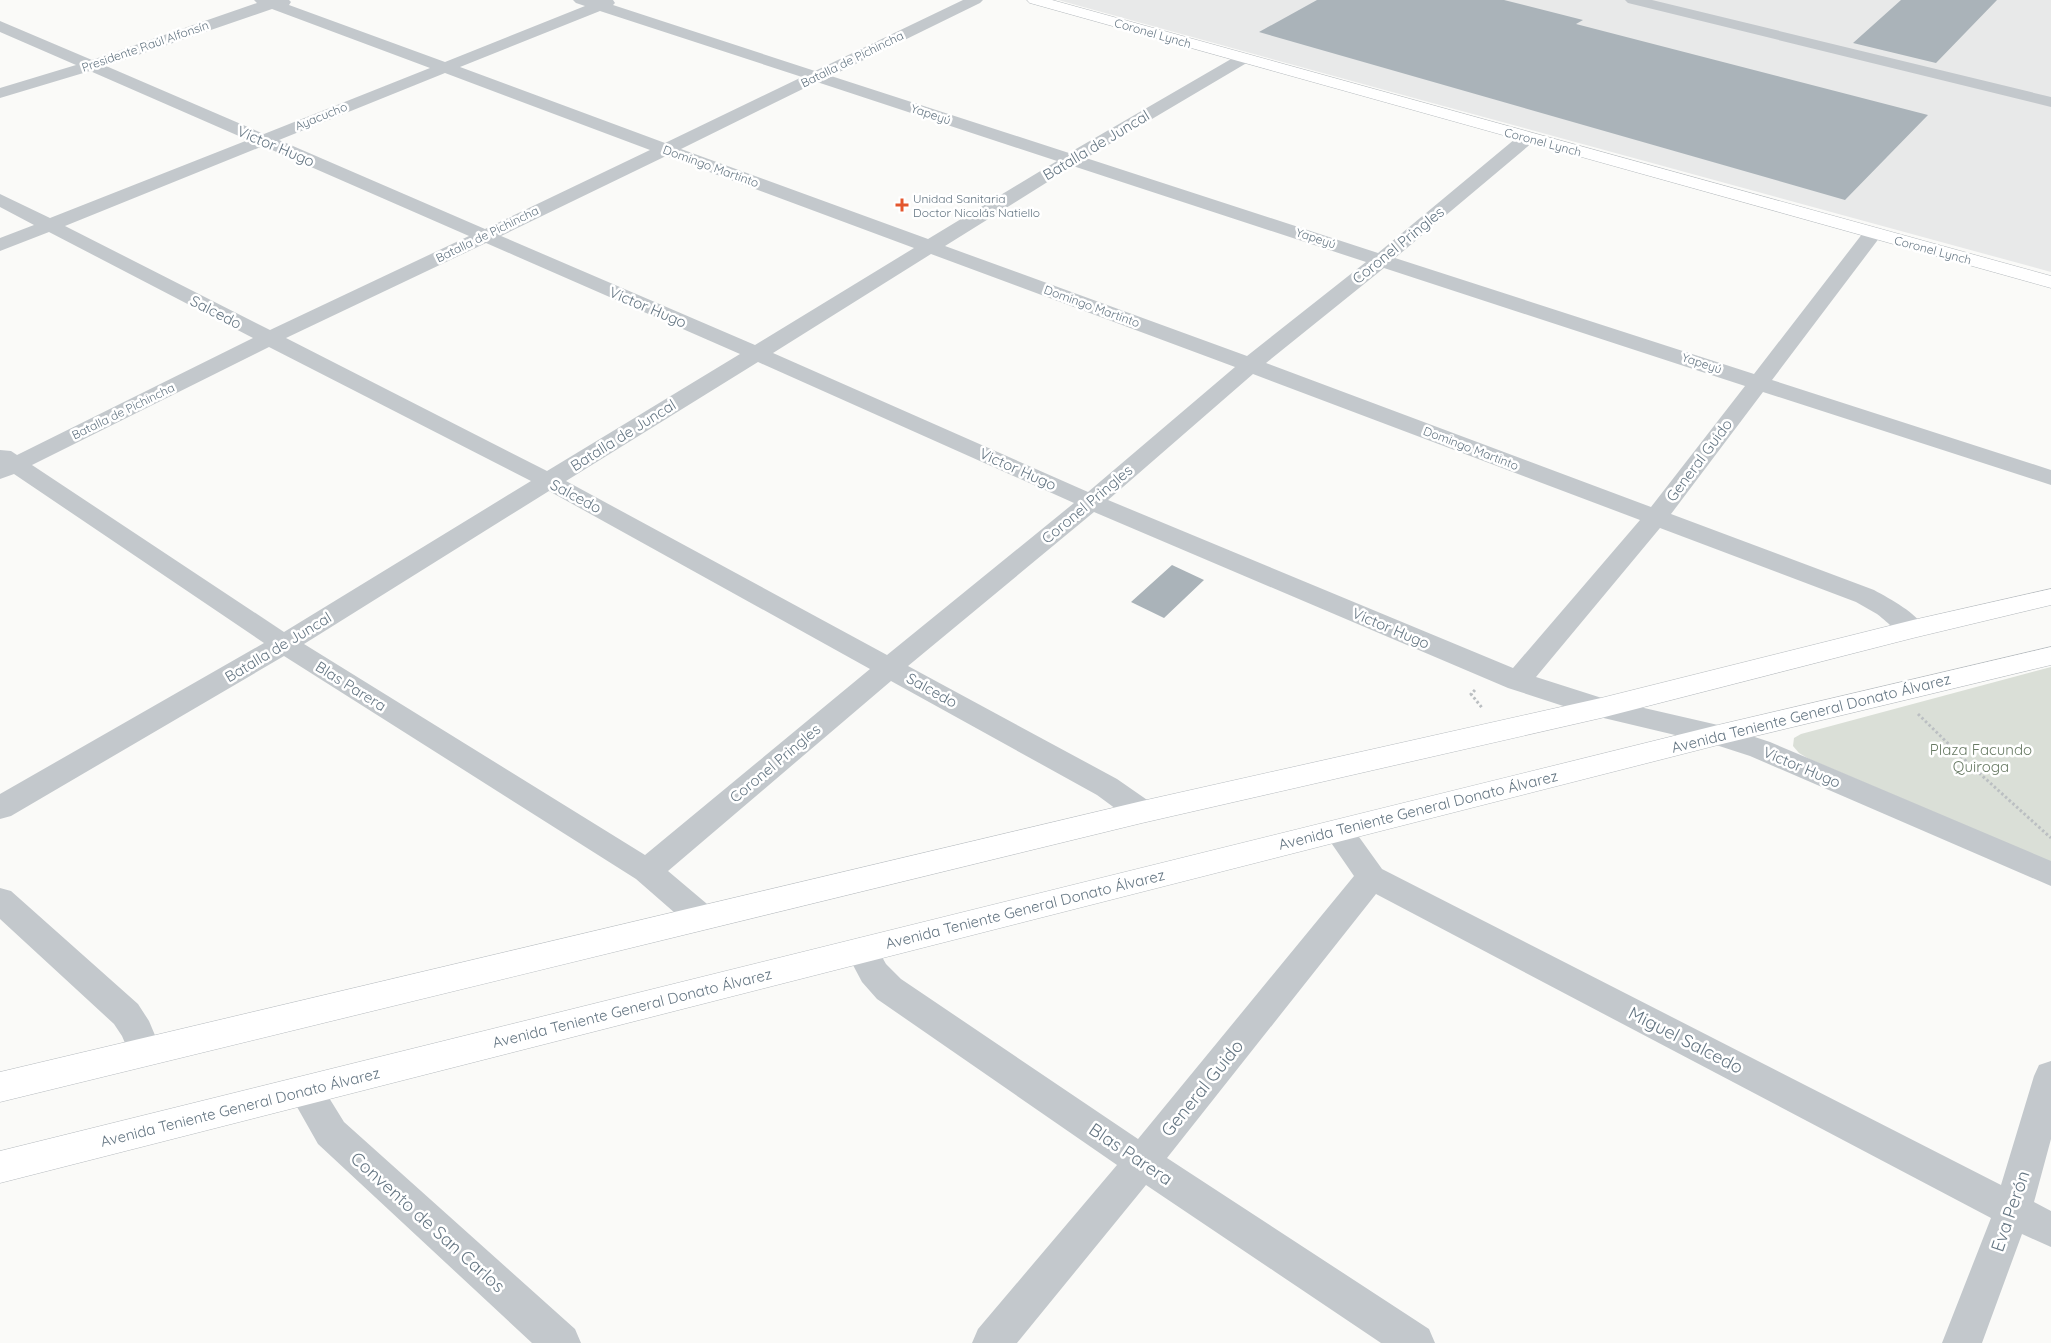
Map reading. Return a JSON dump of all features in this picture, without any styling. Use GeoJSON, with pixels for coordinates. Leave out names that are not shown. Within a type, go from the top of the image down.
{"type":"FeatureCollection","features":[{"type":"Feature","properties":{"kind":"main road","name":"Coronel Lynch"},"geometry":{"type":"LineString","coordinates":[[1035,0],[2051,282]]}},
{"type":"Feature","properties":{"kind":"main road"},"geometry":{"type":"LineString","coordinates":[[0,1087],[1142,812],[1601,708],[2051,596]]}},
{"type":"Feature","properties":{"kind":"main road","name":"Avenida Teniente General Donato Álvarez"},"geometry":{"type":"LineString","coordinates":[[0,1166],[306,1091],[1718,735],[2051,656]]}},
{"type":"Feature","properties":{"kind":"street","name":"Yapeyú"},"geometry":{"type":"LineString","coordinates":[[581,0],[607,3],[817,77],[2051,478]]}},
{"type":"Feature","properties":{"kind":"street","name":"Batalla de Pichincha"},"geometry":{"type":"LineString","coordinates":[[5,464],[373,290],[975,0]]}},
{"type":"Feature","properties":{"kind":"street"},"geometry":{"type":"LineString","coordinates":[[1633,0],[2051,102]]}},
{"type":"Feature","properties":{"kind":"street","name":"Presidente Raúl Alfonsín"},"geometry":{"type":"LineString","coordinates":[[0,93],[90,66],[274,1]]}},
{"type":"Feature","properties":{"kind":"street","name":"Domingo Martinto"},"geometry":{"type":"LineString","coordinates":[[274,1],[444,68],[930,246],[1865,596],[1886,608],[1913,629]]}},
{"type":"Feature","properties":{"kind":"street","name":"Ayacucho"},"geometry":{"type":"LineString","coordinates":[[0,245],[607,3]]}},
{"type":"Feature","properties":{"kind":"street","name":"Victor Hugo"},"geometry":{"type":"LineString","coordinates":[[0,26],[756,353],[1091,502],[1518,681],[1601,708],[1718,735],[1796,764],[2051,874]]}},
{"type":"Feature","properties":{"kind":"street","name":"Batalla de Juncal"},"geometry":{"type":"LineString","coordinates":[[0,808],[284,644],[1072,159],[1244,58]]}},
{"type":"Feature","properties":{"kind":"street","name":"Coronel Pringles"},"geometry":{"type":"LineString","coordinates":[[647,871],[890,667],[1091,502],[1250,365],[1381,260],[1527,138]]}},
{"type":"Feature","properties":{"kind":"street","name":"Salcedo"},"geometry":{"type":"LineString","coordinates":[[0,200],[548,481],[1107,786],[1142,812]]}},
{"type":"Feature","properties":{"kind":"street","name":"General Guido"},"geometry":{"type":"LineString","coordinates":[[1518,681],[1656,517],[1873,233]]}},
{"type":"Feature","properties":{"kind":"street","name":"Blas Parera"},"geometry":{"type":"LineString","coordinates":[[5,464],[284,644],[647,871],[702,918]]}},
{"type":"Feature","properties":{"kind":"street","name":"Miguel Salcedo"},"geometry":{"type":"LineString","coordinates":[[1338,831],[1371,877],[2051,1230]]}},
{"type":"Feature","properties":{"kind":"street","name":"General Guido"},"geometry":{"type":"LineString","coordinates":[[992,1343],[1142,1162],[1371,877]]}},
{"type":"Feature","properties":{"kind":"street"},"geometry":{"type":"LineString","coordinates":[[0,900],[126,1014],[137,1031],[145,1052]]}},
{"type":"Feature","properties":{"kind":"street","name":"Blas Parera"},"geometry":{"type":"LineString","coordinates":[[861,950],[874,973],[889,989],[1142,1162],[1415,1343]]}},
{"type":"Feature","properties":{"kind":"street","name":"Eva Perón"},"geometry":{"type":"LineString","coordinates":[[1962,1343],[2013,1209],[2051,1076]]}},
{"type":"Feature","properties":{"kind":"street","name":"Convento de San Carlos"},"geometry":{"type":"LineString","coordinates":[[306,1091],[331,1133],[561,1343]]}},
{"type":"Feature","properties":{"kind":"path"},"geometry":{"type":"LineString","coordinates":[[1918,713],[1967,762],[2051,838]]}},
{"type":"Feature","properties":{"kind":"shaded area"},"geometry":{"type":"Polygon","coordinates":[[[1058,0],[2051,0],[2051,272],[1392,92],[1058,0]]]}},
{"type":"Feature","properties":{"kind":"green space","name":"Plaza Facundo Quiroga"},"geometry":{"type":"Polygon","coordinates":[[[2051,667],[2051,862],[1809,759],[1799,753],[1793,746],[1794,738],[1801,734],[2051,667]]]}},
{"type":"Feature","properties":{"kind":"building"},"geometry":{"type":"Polygon","coordinates":[[[1317,0],[1504,0],[1583,20],[1576,24],[1928,115],[1845,200],[1259,32],[1317,0]]]}},
{"type":"Feature","properties":{"kind":"building"},"geometry":{"type":"Polygon","coordinates":[[[1901,0],[1997,0],[1936,63],[1853,43],[1901,0]]]}},
{"type":"Feature","properties":{"kind":"building"},"geometry":{"type":"Polygon","coordinates":[[[1172,565],[1204,580],[1164,618],[1131,602],[1172,565]]]}},
{"type":"Feature","properties":{"kind":"place","name":"Unidad Sanitaria Doctor Nicolás Natiello"},"geometry":{"type":"Point","coordinates":[902,205]}}]}
